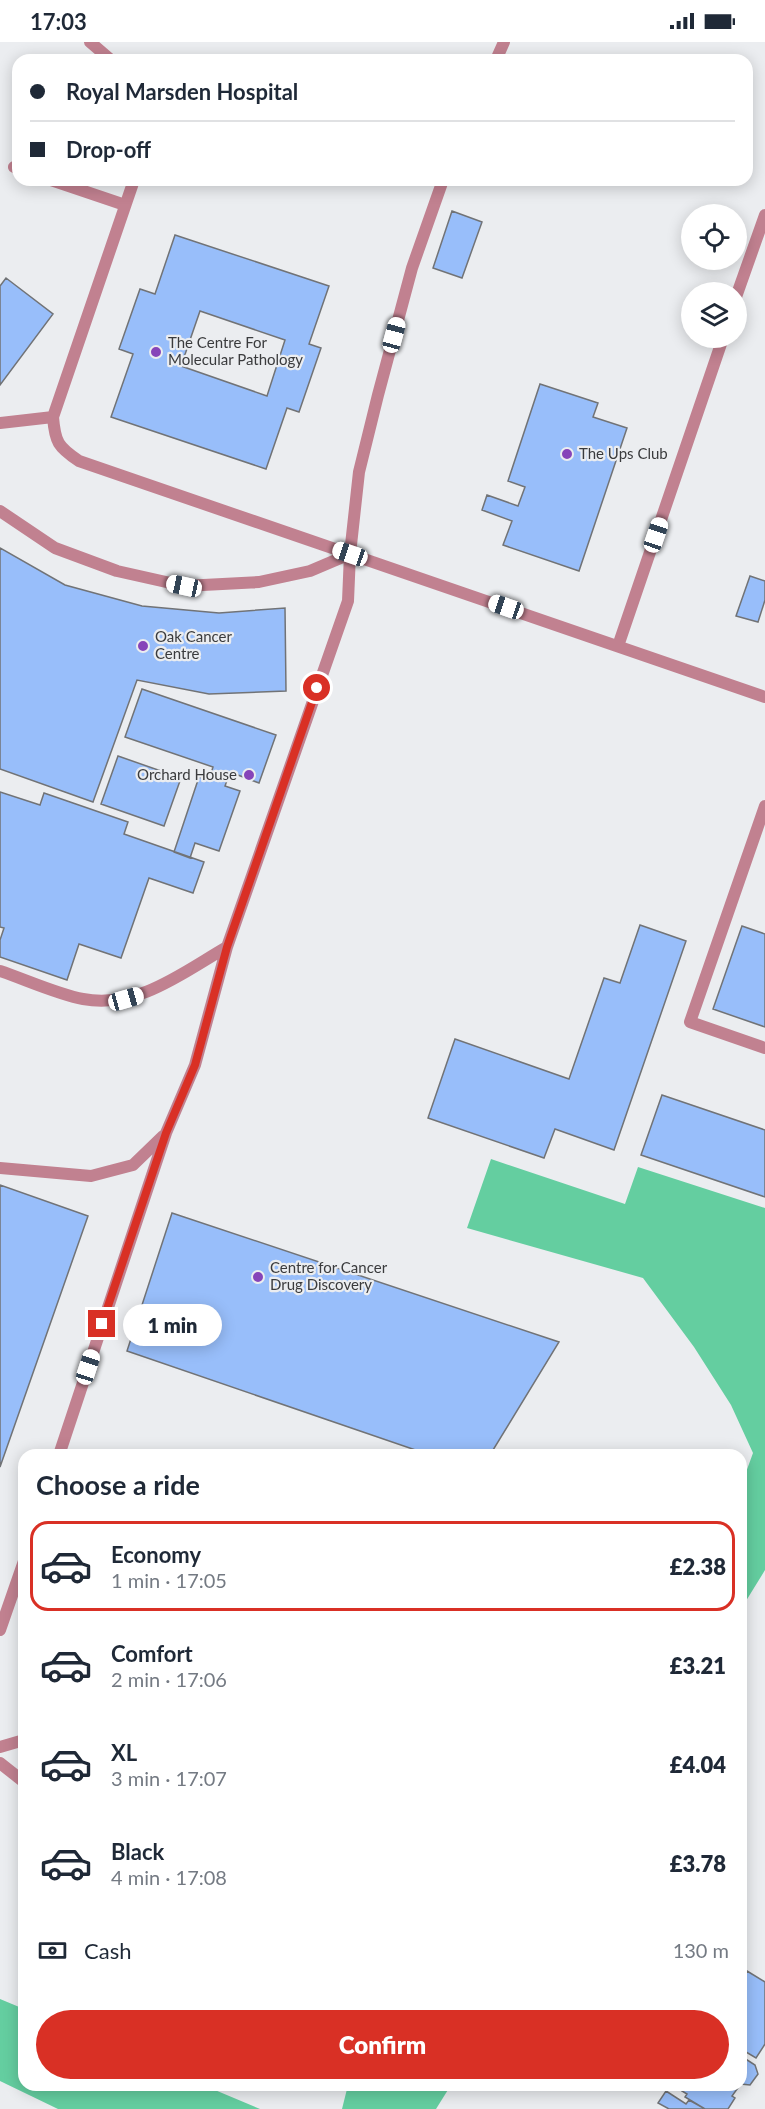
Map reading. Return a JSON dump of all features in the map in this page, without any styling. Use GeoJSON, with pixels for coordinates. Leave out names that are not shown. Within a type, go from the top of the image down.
{"type":"FeatureCollection","features":[{"type":"Feature","properties":{"kind":"street"},"geometry":{"type":"LineString","coordinates":[[90,42],[104,54]]}},
{"type":"Feature","properties":{"kind":"street"},"geometry":{"type":"LineString","coordinates":[[69,186],[125,205]]}},
{"type":"Feature","properties":{"kind":"street"},"geometry":{"type":"LineString","coordinates":[[132,186],[53,417],[54,438],[66,452],[79,461],[765,697]]}},
{"type":"Feature","properties":{"kind":"street"},"geometry":{"type":"LineString","coordinates":[[61,1449],[166,1133],[195,1065],[227,947],[348,601],[350,554],[359,472],[412,268],[441,186]]}},
{"type":"Feature","properties":{"kind":"street"},"geometry":{"type":"LineString","coordinates":[[741,282],[765,215]]}},
{"type":"Feature","properties":{"kind":"street"},"geometry":{"type":"LineString","coordinates":[[618,646],[720,348]]}},
{"type":"Feature","properties":{"kind":"street"},"geometry":{"type":"LineString","coordinates":[[0,423],[53,417]]}},
{"type":"Feature","properties":{"kind":"street"},"geometry":{"type":"LineString","coordinates":[[0,511],[55,548],[117,571],[184,586],[259,582],[310,571],[350,554]]}},
{"type":"Feature","properties":{"kind":"street"},"geometry":{"type":"LineString","coordinates":[[765,806],[690,1022],[765,1047]]}},
{"type":"Feature","properties":{"kind":"street"},"geometry":{"type":"LineString","coordinates":[[0,971],[80,999],[104,1002],[146,993],[227,947]]}},
{"type":"Feature","properties":{"kind":"street"},"geometry":{"type":"LineString","coordinates":[[0,1168],[91,1176],[133,1165],[166,1133]]}},
{"type":"Feature","properties":{"kind":"street"},"geometry":{"type":"LineString","coordinates":[[0,1630],[18,1578]]}},
{"type":"Feature","properties":{"kind":"street"},"geometry":{"type":"LineString","coordinates":[[0,1747],[18,1742]]}},
{"type":"Feature","properties":{"kind":"street"},"geometry":{"type":"LineString","coordinates":[[0,1763],[18,1777]]}},
{"type":"Feature","properties":{"kind":"green space"},"geometry":{"type":"Polygon","coordinates":[[[491,1159],[625,1204],[638,1167],[765,1208],[765,1570],[747,1599],[747,1470],[753,1453],[731,1405],[694,1347],[643,1278],[467,1228],[491,1159]]]}},
{"type":"Feature","properties":{"kind":"green space"},"geometry":{"type":"Polygon","coordinates":[[[0,1999],[18,2006],[18,2090],[0,2081],[0,1999]]]}},
{"type":"Feature","properties":{"kind":"green space"},"geometry":{"type":"Polygon","coordinates":[[[21,2091],[217,2091],[260,2109],[58,2109],[21,2091]]]}},
{"type":"Feature","properties":{"kind":"green space"},"geometry":{"type":"Polygon","coordinates":[[[346,2091],[447,2091],[436,2109],[342,2109],[346,2091]]]}},
{"type":"Feature","properties":{"kind":"building"},"geometry":{"type":"Polygon","coordinates":[[[452,211],[482,222],[462,278],[433,268],[452,211]]]}},
{"type":"Feature","properties":{"kind":"building","name":"The Centre For Molecular Pathology"},"geometry":{"type":"Polygon","coordinates":[[[175,235],[329,286],[309,344],[321,348],[299,412],[287,408],[266,469],[111,417],[133,354],[119,349],[140,289],[155,294],[175,235]],[[200,311],[181,366],[267,396],[285,340],[200,311]]]}},
{"type":"Feature","properties":{"kind":"building"},"geometry":{"type":"Polygon","coordinates":[[[6,278],[53,314],[0,385],[0,286],[6,278]]]}},
{"type":"Feature","properties":{"kind":"building","name":"The Ups Club"},"geometry":{"type":"Polygon","coordinates":[[[540,384],[598,403],[593,417],[627,428],[579,571],[503,545],[512,521],[482,510],[487,495],[518,506],[525,487],[508,481],[540,384]]]}},
{"type":"Feature","properties":{"kind":"building","name":"Oak Cancer Centre"},"geometry":{"type":"Polygon","coordinates":[[[0,548],[65,585],[142,606],[219,613],[285,608],[286,691],[209,694],[137,680],[93,802],[0,769],[0,548]]]}},
{"type":"Feature","properties":{"kind":"building"},"geometry":{"type":"Polygon","coordinates":[[[750,576],[765,581],[765,600],[758,622],[736,616],[750,576]]]}},
{"type":"Feature","properties":{"kind":"building","name":"Orchard House"},"geometry":{"type":"Polygon","coordinates":[[[142,689],[276,735],[259,783],[230,772],[225,786],[240,791],[219,851],[195,843],[190,858],[174,852],[199,777],[209,780],[213,767],[125,737],[142,689]]]}},
{"type":"Feature","properties":{"kind":"building"},"geometry":{"type":"Polygon","coordinates":[[[118,756],[181,778],[164,826],[101,804],[118,756]]]}},
{"type":"Feature","properties":{"kind":"building"},"geometry":{"type":"Polygon","coordinates":[[[0,792],[40,805],[44,793],[128,822],[124,834],[204,862],[193,893],[149,878],[121,958],[79,944],[67,980],[0,957],[0,940],[4,928],[0,927],[0,792]]]}},
{"type":"Feature","properties":{"kind":"building"},"geometry":{"type":"Polygon","coordinates":[[[640,925],[686,941],[614,1150],[555,1129],[544,1158],[428,1118],[455,1039],[569,1079],[604,978],[620,983],[640,925]]]}},
{"type":"Feature","properties":{"kind":"building"},"geometry":{"type":"Polygon","coordinates":[[[742,926],[765,934],[765,1027],[713,1009],[742,926]]]}},
{"type":"Feature","properties":{"kind":"building"},"geometry":{"type":"Polygon","coordinates":[[[662,1095],[765,1130],[765,1197],[641,1155],[662,1095]]]}},
{"type":"Feature","properties":{"kind":"building"},"geometry":{"type":"Polygon","coordinates":[[[0,1185],[88,1216],[0,1467],[0,1185]]]}},
{"type":"Feature","properties":{"kind":"building","name":"Centre for Cancer Drug Discovery"},"geometry":{"type":"Polygon","coordinates":[[[172,1213],[559,1342],[494,1449],[413,1449],[127,1351],[172,1213]]]}},
{"type":"Feature","properties":{"kind":"building"},"geometry":{"type":"Polygon","coordinates":[[[747,1971],[765,1982],[765,2044],[756,2058],[747,2053],[747,1971]]]}},
{"type":"Feature","properties":{"kind":"building"},"geometry":{"type":"Polygon","coordinates":[[[747,2060],[755,2065],[758,2074],[750,2085],[747,2085],[747,2060]]]}},
{"type":"Feature","properties":{"kind":"building"},"geometry":{"type":"Polygon","coordinates":[[[666,2091],[686,2104],[689,2100],[705,2109],[669,2109],[658,2103],[666,2091]]]}},
{"type":"Feature","properties":{"kind":"building"},"geometry":{"type":"Polygon","coordinates":[[[682,2091],[736,2091],[732,2096],[735,2098],[728,2109],[705,2109],[685,2097],[687,2094],[682,2091]]]}},
{"type":"Feature","properties":{"kind":"place","name":"The Centre For Molecular Pathology"},"geometry":{"type":"Point","coordinates":[156,352]}},
{"type":"Feature","properties":{"kind":"place","name":"The Ups Club"},"geometry":{"type":"Point","coordinates":[567,454]}},
{"type":"Feature","properties":{"kind":"place","name":"Oak Cancer Centre"},"geometry":{"type":"Point","coordinates":[143,646]}},
{"type":"Feature","properties":{"kind":"place","name":"Orchard House"},"geometry":{"type":"Point","coordinates":[249,775]}},
{"type":"Feature","properties":{"kind":"place","name":"Centre for Cancer Drug Discovery"},"geometry":{"type":"Point","coordinates":[258,1277]}},
{"type":"Feature","properties":{"kind":"route"},"geometry":{"type":"LineString","coordinates":[[102,1324],[166,1133],[195,1065],[227,947],[317,688]]}}]}
